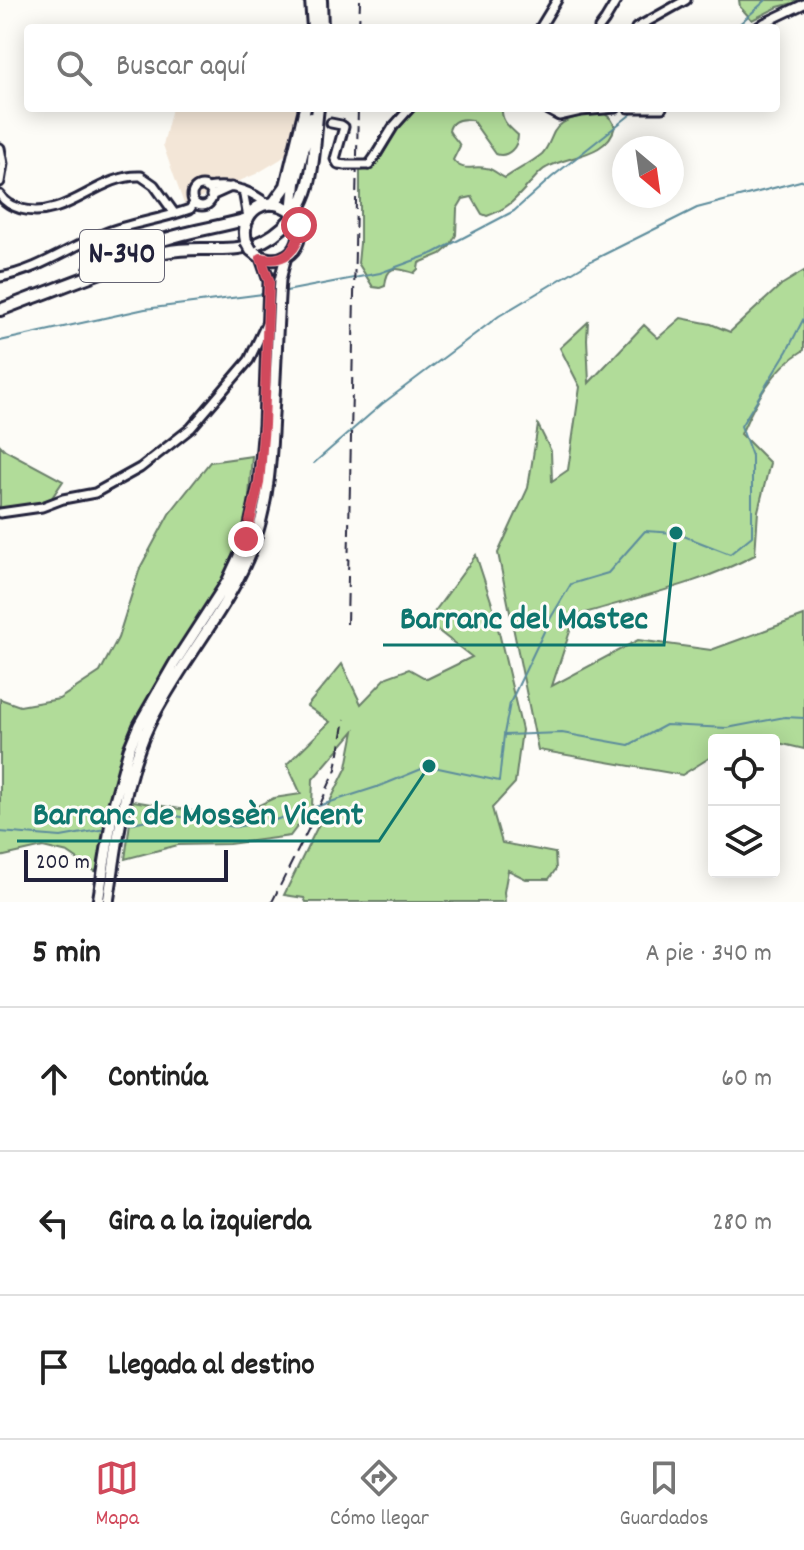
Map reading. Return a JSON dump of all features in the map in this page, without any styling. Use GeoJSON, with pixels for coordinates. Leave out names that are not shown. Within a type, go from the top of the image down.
{"type":"FeatureCollection","features":[{"type":"Feature","properties":{"kind":"main road"},"geometry":{"type":"LineString","coordinates":[[311,0],[313,24]]}},
{"type":"Feature","properties":{"kind":"main road"},"geometry":{"type":"LineString","coordinates":[[321,0],[322,24]]}},
{"type":"Feature","properties":{"kind":"main road","name":"N-340"},"geometry":{"type":"LineString","coordinates":[[32,298],[165,239],[218,228],[247,218],[256,209],[270,204],[286,186],[304,112]]}},
{"type":"Feature","properties":{"kind":"main road","name":"N-340"},"geometry":{"type":"LineString","coordinates":[[286,256],[299,240],[295,183],[314,112]]}},
{"type":"Feature","properties":{"kind":"main road","name":"N-340"},"geometry":{"type":"LineString","coordinates":[[0,310],[165,252],[189,248],[239,248],[272,236],[291,219],[308,191],[312,173],[315,112]]}},
{"type":"Feature","properties":{"kind":"main road"},"geometry":{"type":"LineString","coordinates":[[270,204],[287,208],[295,216]]}},
{"type":"Feature","properties":{"kind":"main road"},"geometry":{"type":"LineString","coordinates":[[247,218],[247,243]]}},
{"type":"Feature","properties":{"kind":"main road","name":"N-340"},"geometry":{"type":"LineString","coordinates":[[218,228],[247,243],[261,258]]}},
{"type":"Feature","properties":{"kind":"main road"},"geometry":{"type":"LineString","coordinates":[[98,902],[114,804],[129,749],[174,664],[227,582],[250,525],[259,483],[264,425],[269,281],[261,258],[274,260],[286,256]]}},
{"type":"Feature","properties":{"kind":"main road"},"geometry":{"type":"LineString","coordinates":[[108,902],[125,801],[142,742],[163,698],[234,589],[259,526],[271,462],[280,280],[286,256]]}},
{"type":"Feature","properties":{"kind":"street"},"geometry":{"type":"LineString","coordinates":[[542,24],[557,0]]}},
{"type":"Feature","properties":{"kind":"street"},"geometry":{"type":"LineString","coordinates":[[602,24],[617,0]]}},
{"type":"Feature","properties":{"kind":"street"},"geometry":{"type":"LineString","coordinates":[[643,24],[686,0]]}},
{"type":"Feature","properties":{"kind":"street"},"geometry":{"type":"LineString","coordinates":[[763,24],[804,4]]}},
{"type":"Feature","properties":{"kind":"street"},"geometry":{"type":"LineString","coordinates":[[331,123],[341,125],[345,130],[335,159],[338,164],[369,165],[406,112]]}},
{"type":"Feature","properties":{"kind":"street"},"geometry":{"type":"LineString","coordinates":[[552,112],[559,116],[577,112]]}},
{"type":"Feature","properties":{"kind":"street"},"geometry":{"type":"LineString","coordinates":[[0,148],[3,164],[0,182]]}},
{"type":"Feature","properties":{"kind":"street"},"geometry":{"type":"LineString","coordinates":[[0,195],[16,207],[47,210],[75,201],[122,178],[141,176],[164,197],[175,214]]}},
{"type":"Feature","properties":{"kind":"street"},"geometry":{"type":"LineString","coordinates":[[231,187],[211,196],[207,205],[194,203],[193,191],[201,186],[220,186],[231,187],[243,190],[270,204]]}},
{"type":"Feature","properties":{"kind":"street"},"geometry":{"type":"LineString","coordinates":[[207,188],[211,196]]}},
{"type":"Feature","properties":{"kind":"street"},"geometry":{"type":"LineString","coordinates":[[243,190],[247,218]]}},
{"type":"Feature","properties":{"kind":"street"},"geometry":{"type":"LineString","coordinates":[[0,277],[31,269],[110,231],[190,209],[194,203]]}},
{"type":"Feature","properties":{"kind":"street"},"geometry":{"type":"LineString","coordinates":[[0,513],[42,507],[95,493],[140,468],[191,428],[249,360],[268,320]]}},
{"type":"Feature","properties":{"kind":"shaded area"},"geometry":{"type":"Polygon","coordinates":[[[171,112],[296,112],[288,152],[281,159],[256,174],[184,204],[163,145],[171,112]]]}},
{"type":"Feature","properties":{"kind":"green space"},"geometry":{"type":"Polygon","coordinates":[[[739,0],[798,0],[752,20],[740,7],[739,0]]]}},
{"type":"Feature","properties":{"kind":"green space"},"geometry":{"type":"Polygon","coordinates":[[[412,112],[502,112],[508,126],[518,135],[516,144],[508,153],[496,154],[472,120],[458,120],[449,130],[460,146],[453,160],[457,164],[489,169],[505,178],[542,154],[554,132],[563,123],[584,116],[605,114],[615,126],[604,144],[544,169],[512,202],[495,213],[482,214],[472,197],[463,199],[457,209],[456,235],[450,246],[441,254],[419,263],[414,273],[391,270],[385,286],[380,288],[373,287],[358,263],[360,171],[377,162],[396,130],[412,112]]]}},
{"type":"Feature","properties":{"kind":"green space"},"geometry":{"type":"Polygon","coordinates":[[[804,271],[804,350],[774,376],[741,434],[770,463],[758,511],[755,555],[689,582],[575,616],[552,686],[638,640],[711,650],[804,616],[804,749],[780,743],[780,734],[708,734],[708,759],[682,775],[538,750],[498,553],[528,488],[538,425],[551,451],[552,481],[568,470],[580,387],[560,348],[588,322],[589,383],[644,325],[658,338],[681,318],[711,324],[730,332],[781,285],[804,271]]]}},
{"type":"Feature","properties":{"kind":"green space"},"geometry":{"type":"Polygon","coordinates":[[[0,445],[63,481],[47,505],[0,516],[0,445]]]}},
{"type":"Feature","properties":{"kind":"green space"},"geometry":{"type":"Polygon","coordinates":[[[252,456],[246,539],[219,595],[139,725],[96,872],[68,853],[43,847],[0,857],[0,699],[20,706],[59,699],[100,672],[118,638],[140,568],[169,514],[210,462],[252,456]]]}},
{"type":"Feature","properties":{"kind":"green space"},"geometry":{"type":"Polygon","coordinates":[[[476,555],[493,607],[522,730],[515,783],[492,808],[502,843],[555,853],[556,869],[549,879],[526,879],[508,870],[505,902],[306,902],[304,898],[284,895],[347,767],[354,731],[313,779],[312,807],[290,836],[229,844],[178,845],[125,859],[133,801],[236,816],[274,798],[301,794],[287,764],[330,722],[307,706],[342,664],[361,704],[387,677],[409,669],[427,679],[472,657],[427,622],[476,555]]]}},
{"type":"Feature","properties":{"kind":"waterway"},"geometry":{"type":"LineString","coordinates":[[739,24],[766,0]]}},
{"type":"Feature","properties":{"kind":"waterway"},"geometry":{"type":"LineString","coordinates":[[281,292],[380,273],[434,253],[514,211],[634,112]]}},
{"type":"Feature","properties":{"kind":"waterway"},"geometry":{"type":"LineString","coordinates":[[314,463],[382,404],[499,316],[591,261],[697,208],[804,180]]}},
{"type":"Feature","properties":{"kind":"waterway"},"geometry":{"type":"LineString","coordinates":[[0,341],[145,309],[263,294]]}},
{"type":"Feature","properties":{"kind":"waterway"},"geometry":{"type":"LineString","coordinates":[[504,734],[510,703],[550,619],[571,584],[608,573],[645,531],[676,533],[730,554],[752,536],[752,456],[741,426],[804,318]]}},
{"type":"Feature","properties":{"kind":"waterway"},"geometry":{"type":"LineString","coordinates":[[123,825],[171,815],[235,827],[275,820],[380,786],[429,766],[499,781],[504,735],[562,733],[629,745],[666,725],[727,728],[785,717],[804,718]]}},
{"type":"Feature","properties":{"kind":"waterway"},"geometry":{"type":"LineString","coordinates":[[0,832],[61,837],[105,829]]}},
{"type":"Feature","properties":{"kind":"railway"},"geometry":{"type":"LineString","coordinates":[[359,24],[360,0]]}},
{"type":"Feature","properties":{"kind":"railway"},"geometry":{"type":"LineString","coordinates":[[347,624],[358,112]]}},
{"type":"Feature","properties":{"kind":"railway"},"geometry":{"type":"LineString","coordinates":[[272,902],[336,769],[345,719]]}},
{"type":"Feature","properties":{"kind":"place","name":"Barranc del Mastec"},"geometry":{"type":"Point","coordinates":[676,533]}},
{"type":"Feature","properties":{"kind":"place","name":"Barranc de Mossèn Vicent"},"geometry":{"type":"Point","coordinates":[429,766]}},
{"type":"Feature","properties":{"kind":"route"},"geometry":{"type":"LineString","coordinates":[[246,539],[259,483],[264,425],[269,281],[261,258],[274,260],[290,253],[299,240],[299,225]]}}]}
